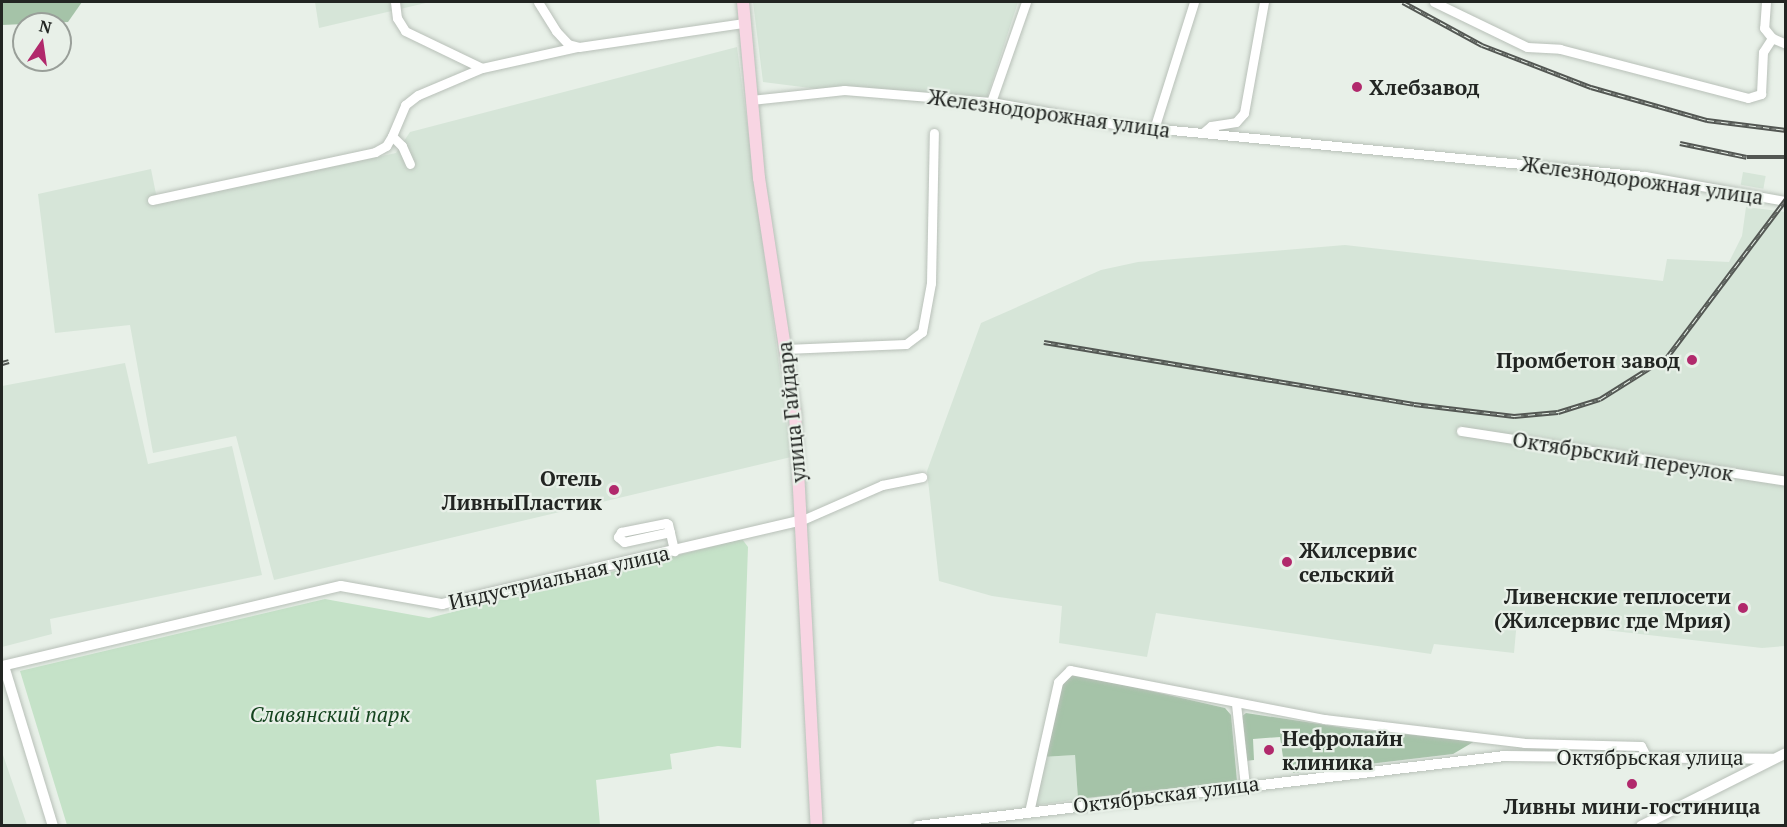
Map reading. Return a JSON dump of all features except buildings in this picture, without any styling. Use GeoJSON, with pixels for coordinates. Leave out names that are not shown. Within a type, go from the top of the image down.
{"type":"FeatureCollection","features":[{"type":"Feature","properties":{"kind":"main road","name":"улица Гайдара"},"geometry":{"type":"LineString","coordinates":[[743,2],[751,100],[795,413],[817,825]]}},
{"type":"Feature","properties":{"kind":"street"},"geometry":{"type":"LineString","coordinates":[[395,2],[397,18],[405,31],[482,68]]}},
{"type":"Feature","properties":{"kind":"street"},"geometry":{"type":"LineString","coordinates":[[538,2],[556,31],[568,44],[579,47]]}},
{"type":"Feature","properties":{"kind":"street"},"geometry":{"type":"LineString","coordinates":[[991,102],[1026,2]]}},
{"type":"Feature","properties":{"kind":"street"},"geometry":{"type":"LineString","coordinates":[[1154,129],[1194,2]]}},
{"type":"Feature","properties":{"kind":"street"},"geometry":{"type":"LineString","coordinates":[[1204,132],[1211,126],[1236,122],[1244,113],[1264,2]]}},
{"type":"Feature","properties":{"kind":"street"},"geometry":{"type":"LineString","coordinates":[[1434,2],[1527,47],[1560,49],[1748,98],[1761,93],[1763,52],[1772,38]]}},
{"type":"Feature","properties":{"kind":"street"},"geometry":{"type":"LineString","coordinates":[[1766,2],[1763,25],[1772,38],[1785,44]]}},
{"type":"Feature","properties":{"kind":"street"},"geometry":{"type":"LineString","coordinates":[[152,200],[375,152],[386,146],[399,115],[411,101],[482,68],[579,47],[744,22]]}},
{"type":"Feature","properties":{"kind":"street","name":"Железнодорожная улица"},"geometry":{"type":"LineString","coordinates":[[751,100],[844,90],[991,102],[1154,129],[1498,160],[1645,176],[1785,201]]}},
{"type":"Feature","properties":{"kind":"street"},"geometry":{"type":"LineString","coordinates":[[785,349],[906,344],[922,332],[931,283],[934,133]]}},
{"type":"Feature","properties":{"kind":"street"},"geometry":{"type":"LineString","coordinates":[[392,136],[402,146],[410,164]]}},
{"type":"Feature","properties":{"kind":"street","name":"Октябрьский переулок"},"geometry":{"type":"LineString","coordinates":[[1461,430],[1785,481]]}},
{"type":"Feature","properties":{"kind":"street"},"geometry":{"type":"LineString","coordinates":[[800,520],[882,485],[922,477]]}},
{"type":"Feature","properties":{"kind":"street","name":"Индустриальная улица"},"geometry":{"type":"LineString","coordinates":[[3,666],[340,586],[442,604],[800,520]]}},
{"type":"Feature","properties":{"kind":"street"},"geometry":{"type":"LineString","coordinates":[[670,532],[624,542],[618,537],[621,532],[664,522],[670,532],[674,551]]}},
{"type":"Feature","properties":{"kind":"street"},"geometry":{"type":"LineString","coordinates":[[3,666],[53,825]]}},
{"type":"Feature","properties":{"kind":"street"},"geometry":{"type":"LineString","coordinates":[[1029,812],[1044,735],[1063,673],[1077,669],[1236,704],[1524,742],[1641,746],[1646,756]]}},
{"type":"Feature","properties":{"kind":"street"},"geometry":{"type":"LineString","coordinates":[[1236,704],[1245,785]]}},
{"type":"Feature","properties":{"kind":"street"},"geometry":{"type":"LineString","coordinates":[[1641,825],[1785,753]]}},
{"type":"Feature","properties":{"kind":"street"},"geometry":{"type":"LineString","coordinates":[[1724,756],[1736,765],[1737,778]]}},
{"type":"Feature","properties":{"kind":"street","name":"Октябрьская улица"},"geometry":{"type":"LineString","coordinates":[[918,825],[1495,757],[1724,756],[1773,759]]}},
{"type":"Feature","properties":{"kind":"shaded area"},"geometry":{"type":"Polygon","coordinates":[[[315,2],[430,2],[319,28],[315,2]]]}},
{"type":"Feature","properties":{"kind":"shaded area"},"geometry":{"type":"Polygon","coordinates":[[[753,2],[1018,2],[983,110],[763,82],[753,2]]]}},
{"type":"Feature","properties":{"kind":"shaded area"},"geometry":{"type":"Polygon","coordinates":[[[737,47],[791,457],[274,580],[236,436],[153,453],[130,325],[55,333],[38,194],[151,169],[158,204],[396,153],[410,132],[737,47]]]}},
{"type":"Feature","properties":{"kind":"shaded area"},"geometry":{"type":"Polygon","coordinates":[[[1743,172],[1766,176],[1763,189],[1741,185],[1743,172]]]}},
{"type":"Feature","properties":{"kind":"shaded area"},"geometry":{"type":"Polygon","coordinates":[[[1746,207],[1785,212],[1785,646],[1762,648],[1517,620],[1514,653],[1434,644],[1431,654],[1156,613],[1147,657],[1059,643],[1062,606],[992,596],[939,581],[927,471],[981,323],[1101,270],[1138,262],[1345,245],[1663,281],[1667,259],[1729,262],[1742,236],[1746,207]]]}},
{"type":"Feature","properties":{"kind":"shaded area"},"geometry":{"type":"Polygon","coordinates":[[[125,363],[148,464],[232,446],[262,575],[50,619],[52,634],[2,647],[2,386],[125,363]]]}},
{"type":"Feature","properties":{"kind":"shaded area"},"geometry":{"type":"Polygon","coordinates":[[[2,752],[27,825],[2,825],[2,752]]]}},
{"type":"Feature","properties":{"kind":"shaded area"},"geometry":{"type":"Polygon","coordinates":[[[1075,755],[1078,799],[1032,806],[1042,757],[1075,755]]]}},
{"type":"Feature","properties":{"kind":"green space"},"geometry":{"type":"Polygon","coordinates":[[[2,2],[82,2],[72,16],[72,12],[12,12],[12,25],[2,25],[2,2]]]}},
{"type":"Feature","properties":{"kind":"green space","name":"Славянский парк"},"geometry":{"type":"Polygon","coordinates":[[[742,539],[748,547],[741,748],[718,746],[670,754],[672,769],[596,780],[600,825],[67,825],[20,671],[325,599],[429,618],[742,539]]]}},
{"type":"Feature","properties":{"kind":"green space"},"geometry":{"type":"Polygon","coordinates":[[[1072,673],[1225,708],[1231,715],[1237,781],[1078,799],[1075,755],[1042,757],[1060,681],[1072,673]]]}},
{"type":"Feature","properties":{"kind":"green space"},"geometry":{"type":"Polygon","coordinates":[[[1246,713],[1352,729],[1475,741],[1453,754],[1293,773],[1290,757],[1283,757],[1280,737],[1253,739],[1254,760],[1245,761],[1241,717],[1246,713]]]}},
{"type":"Feature","properties":{"kind":"railway"},"geometry":{"type":"LineString","coordinates":[[1403,2],[1482,45],[1591,87],[1707,120],[1786,130]]}},
{"type":"Feature","properties":{"kind":"railway"},"geometry":{"type":"LineString","coordinates":[[1680,143],[1747,157],[1786,157]]}},
{"type":"Feature","properties":{"kind":"railway"},"geometry":{"type":"LineString","coordinates":[[1044,342],[1414,404],[1514,416],[1558,412],[1600,399],[1667,357],[1786,199]]}},
{"type":"Feature","properties":{"kind":"railway"},"geometry":{"type":"LineString","coordinates":[[2,363],[9,361]]}},
{"type":"Feature","properties":{"kind":"place","name":"Хлебзавод"},"geometry":{"type":"Point","coordinates":[1357,87]}},
{"type":"Feature","properties":{"kind":"place","name":"Промбетон завод"},"geometry":{"type":"Point","coordinates":[1692,360]}},
{"type":"Feature","properties":{"kind":"place","name":"Отель ЛивныПластик"},"geometry":{"type":"Point","coordinates":[614,490]}},
{"type":"Feature","properties":{"kind":"place","name":"Жилсервис сельский"},"geometry":{"type":"Point","coordinates":[1287,562]}},
{"type":"Feature","properties":{"kind":"place","name":"Ливенские теплосети (Жилсервис где Мрия)"},"geometry":{"type":"Point","coordinates":[1743,608]}},
{"type":"Feature","properties":{"kind":"place","name":"Нефролайн клиника"},"geometry":{"type":"Point","coordinates":[1269,750]}},
{"type":"Feature","properties":{"kind":"place","name":"Ливны мини-гостиница"},"geometry":{"type":"Point","coordinates":[1632,784]}}]}
